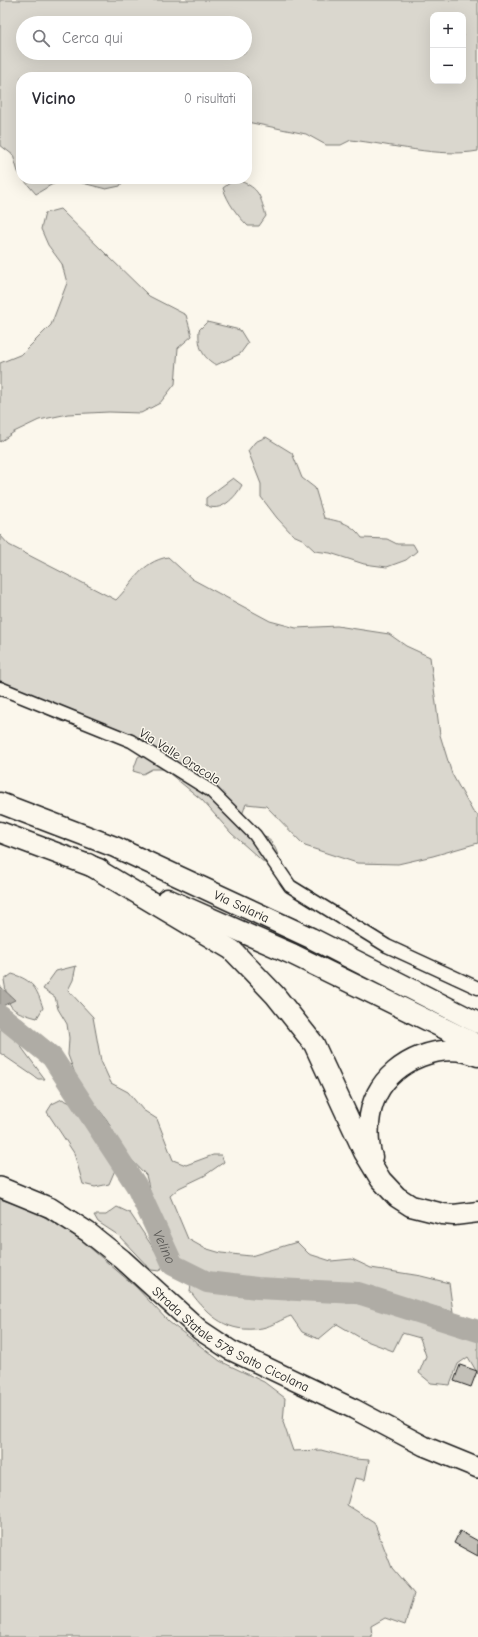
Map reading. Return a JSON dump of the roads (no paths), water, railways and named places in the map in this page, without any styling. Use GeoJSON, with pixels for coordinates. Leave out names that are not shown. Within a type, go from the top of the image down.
{"type":"FeatureCollection","features":[{"type":"Feature","properties":{"kind":"highway","name":"Via Salaria"},"geometry":{"type":"LineString","coordinates":[[0,803],[115,847],[311,938],[478,1023]]}},
{"type":"Feature","properties":{"kind":"highway","name":"Via Salaria"},"geometry":{"type":"LineString","coordinates":[[0,832],[88,864],[292,954],[478,1045]]}},
{"type":"Feature","properties":{"kind":"highway"},"geometry":{"type":"LineString","coordinates":[[88,864],[232,950],[269,989],[314,1044],[364,1152],[381,1180],[397,1197],[411,1206],[428,1211],[454,1215],[478,1212]]}},
{"type":"Feature","properties":{"kind":"highway"},"geometry":{"type":"LineString","coordinates":[[311,938],[478,1010]]}},
{"type":"Feature","properties":{"kind":"highway"},"geometry":{"type":"LineString","coordinates":[[375,1169],[369,1139],[372,1110],[377,1094],[388,1078],[422,1056],[439,1051],[456,1051],[478,1056]]}},
{"type":"Feature","properties":{"kind":"main road","name":"Strada Statale 578 Salto Cicolana"},"geometry":{"type":"LineString","coordinates":[[0,1187],[51,1208],[88,1232],[122,1259],[200,1330],[230,1350],[354,1410],[424,1446],[478,1468]]}},
{"type":"Feature","properties":{"kind":"street","name":"Via Valle Oracola"},"geometry":{"type":"LineString","coordinates":[[0,688],[130,741],[212,791],[255,835],[290,886],[386,946],[478,988]]}},
{"type":"Feature","properties":{"kind":"waterway","name":"Velino"},"geometry":{"type":"LineString","coordinates":[[0,1015],[52,1057],[136,1185],[173,1265],[207,1282],[257,1288],[358,1293],[478,1331]]}}]}
